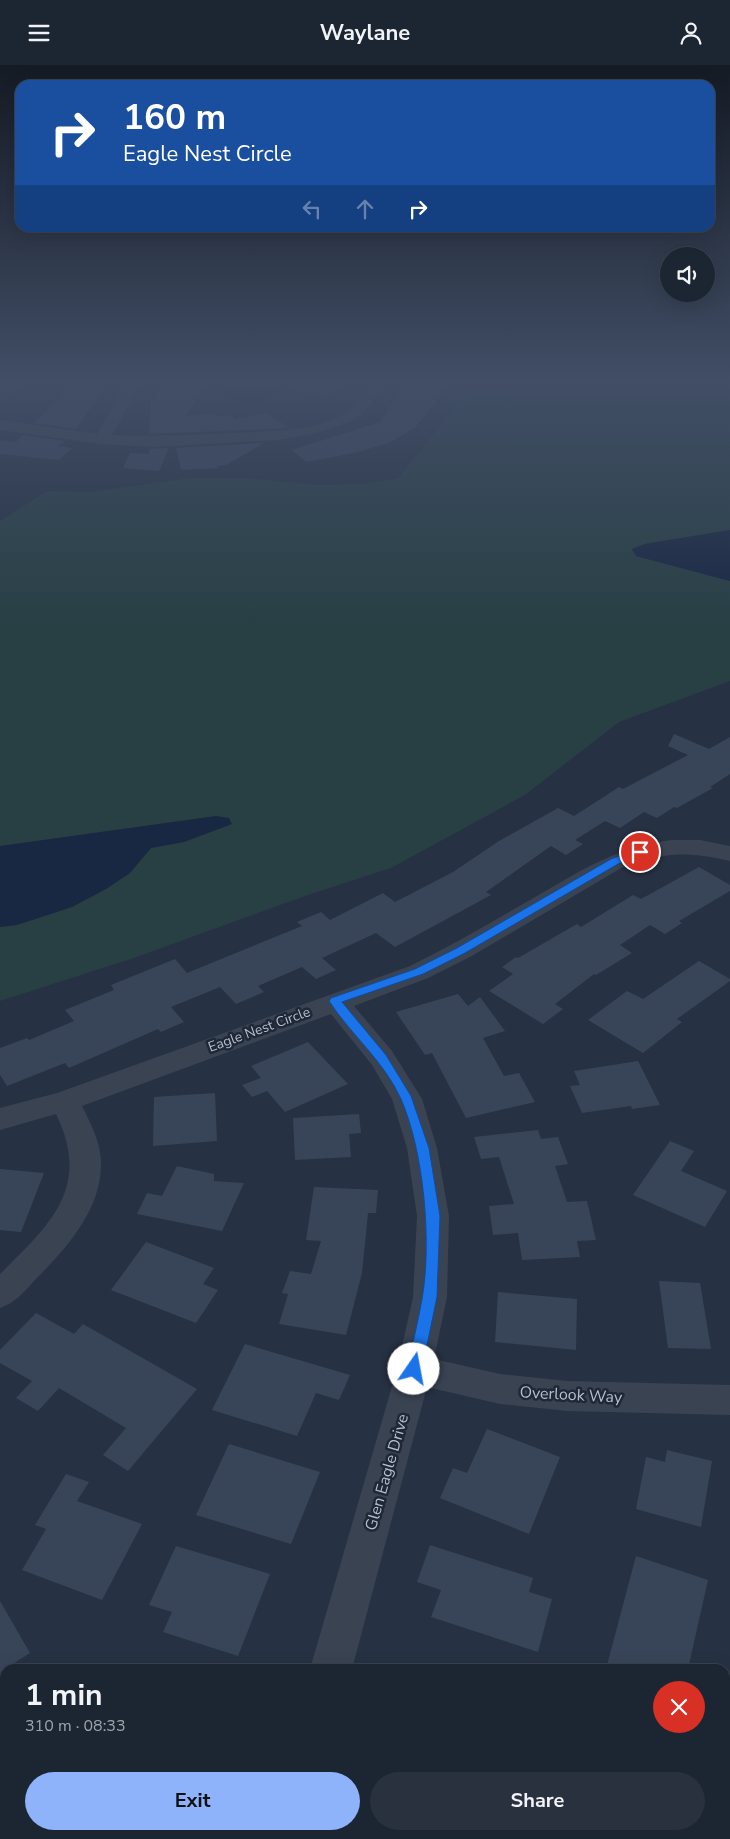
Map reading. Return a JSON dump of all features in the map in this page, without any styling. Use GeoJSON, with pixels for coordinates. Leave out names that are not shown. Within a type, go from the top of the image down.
{"type":"FeatureCollection","features":[{"type":"Feature","properties":{"kind":"street","name":"Eagle Nest Circle"},"geometry":{"type":"LineString","coordinates":[[0,1119],[65,1101],[335,1001],[419,972],[461,951],[614,862],[640,852],[670,847],[700,846],[730,854]]}},
{"type":"Feature","properties":{"kind":"street","name":"Glen Eagle Drive"},"geometry":{"type":"LineString","coordinates":[[332,1664],[414,1369],[430,1297],[433,1216],[422,1148],[407,1099],[382,1058],[335,1001]]}},
{"type":"Feature","properties":{"kind":"street"},"geometry":{"type":"LineString","coordinates":[[0,1295],[65,1225],[82,1195],[86,1166],[82,1140],[65,1101]]}},
{"type":"Feature","properties":{"kind":"street","name":"Overlook Way"},"geometry":{"type":"LineString","coordinates":[[414,1369],[500,1389],[567,1396],[730,1400]]}},
{"type":"Feature","properties":{"kind":"green space"},"geometry":{"type":"Polygon","coordinates":[[[408,466],[730,466],[730,530],[645,544],[632,549],[636,556],[730,581],[730,681],[619,722],[525,795],[391,868],[308,895],[134,958],[0,1001],[0,521],[47,491],[91,492],[190,478],[247,478],[315,485],[364,484],[398,478],[408,466]]]}},
{"type":"Feature","properties":{"kind":"water"},"geometry":{"type":"Polygon","coordinates":[[[730,530],[730,581],[636,556],[632,549],[645,544],[730,530]]]}},
{"type":"Feature","properties":{"kind":"water"},"geometry":{"type":"Polygon","coordinates":[[[216,816],[229,818],[232,824],[184,842],[151,848],[130,873],[106,889],[72,907],[17,925],[0,927],[0,846],[216,816]]]}},
{"type":"Feature","properties":{"kind":"building"},"geometry":{"type":"Polygon","coordinates":[[[124,466],[161,466],[159,471],[123,468],[124,466]]]}},
{"type":"Feature","properties":{"kind":"building"},"geometry":{"type":"Polygon","coordinates":[[[180,466],[219,466],[217,466],[218,468],[181,470],[180,466]]]}},
{"type":"Feature","properties":{"kind":"building"},"geometry":{"type":"Polygon","coordinates":[[[674,734],[709,749],[730,737],[730,774],[710,787],[713,788],[677,808],[674,807],[657,818],[644,812],[620,828],[605,821],[575,840],[583,844],[566,855],[551,846],[486,892],[491,895],[395,947],[376,933],[322,958],[336,970],[316,979],[302,967],[258,986],[264,992],[236,1004],[220,987],[171,1007],[184,1022],[161,1032],[158,1029],[69,1068],[65,1063],[7,1086],[0,1075],[0,1048],[27,1038],[29,1040],[74,1021],[65,1010],[114,990],[111,985],[175,959],[187,973],[302,926],[297,922],[321,912],[330,920],[383,893],[395,902],[453,872],[499,841],[558,808],[574,816],[619,787],[623,789],[688,755],[668,746],[674,734]]]}},
{"type":"Feature","properties":{"kind":"building"},"geometry":{"type":"Polygon","coordinates":[[[699,867],[730,885],[730,891],[679,921],[682,923],[665,934],[650,925],[620,945],[632,953],[596,975],[594,974],[555,1004],[563,1009],[543,1024],[489,991],[513,974],[502,967],[516,957],[518,958],[577,924],[581,927],[633,895],[641,899],[699,867]]]}},
{"type":"Feature","properties":{"kind":"building"},"geometry":{"type":"Polygon","coordinates":[[[699,961],[730,979],[730,981],[677,1019],[682,1022],[643,1053],[588,1020],[627,991],[643,999],[699,961]]]}},
{"type":"Feature","properties":{"kind":"building"},"geometry":{"type":"Polygon","coordinates":[[[458,994],[468,1006],[480,997],[505,1031],[483,1038],[504,1076],[519,1073],[535,1102],[466,1118],[432,1053],[425,1055],[396,1012],[458,994]]]}},
{"type":"Feature","properties":{"kind":"building"},"geometry":{"type":"Polygon","coordinates":[[[308,1042],[348,1084],[285,1112],[267,1091],[252,1097],[242,1085],[261,1078],[251,1066],[308,1042]]]}},
{"type":"Feature","properties":{"kind":"building"},"geometry":{"type":"Polygon","coordinates":[[[638,1061],[660,1105],[632,1109],[631,1106],[582,1113],[570,1086],[580,1085],[574,1071],[638,1061]]]}},
{"type":"Feature","properties":{"kind":"building"},"geometry":{"type":"Polygon","coordinates":[[[215,1093],[217,1141],[153,1146],[154,1097],[215,1093]]]}},
{"type":"Feature","properties":{"kind":"building"},"geometry":{"type":"Polygon","coordinates":[[[359,1114],[361,1133],[349,1134],[351,1157],[295,1160],[293,1118],[359,1114]]]}},
{"type":"Feature","properties":{"kind":"building"},"geometry":{"type":"Polygon","coordinates":[[[538,1130],[541,1139],[558,1137],[568,1164],[555,1166],[567,1202],[587,1201],[596,1240],[577,1241],[580,1257],[522,1260],[518,1233],[493,1235],[489,1206],[514,1204],[499,1157],[481,1159],[474,1137],[538,1130]]]}},
{"type":"Feature","properties":{"kind":"building"},"geometry":{"type":"Polygon","coordinates":[[[670,1141],[694,1151],[681,1171],[727,1191],[705,1227],[633,1195],[670,1141]]]}},
{"type":"Feature","properties":{"kind":"building"},"geometry":{"type":"Polygon","coordinates":[[[177,1166],[214,1174],[214,1181],[244,1183],[222,1231],[137,1214],[147,1193],[162,1196],[177,1166]]]}},
{"type":"Feature","properties":{"kind":"building"},"geometry":{"type":"Polygon","coordinates":[[[0,1169],[44,1173],[21,1232],[0,1230],[0,1169]]]}},
{"type":"Feature","properties":{"kind":"building"},"geometry":{"type":"Polygon","coordinates":[[[314,1187],[378,1190],[376,1213],[368,1213],[362,1273],[346,1335],[279,1324],[288,1294],[282,1293],[290,1271],[311,1274],[321,1241],[306,1240],[314,1187]]]}},
{"type":"Feature","properties":{"kind":"building"},"geometry":{"type":"Polygon","coordinates":[[[146,1242],[214,1268],[203,1284],[218,1290],[196,1323],[111,1290],[146,1242]]]}},
{"type":"Feature","properties":{"kind":"building"},"geometry":{"type":"Polygon","coordinates":[[[659,1281],[700,1283],[711,1349],[668,1348],[659,1281]]]}},
{"type":"Feature","properties":{"kind":"building"},"geometry":{"type":"Polygon","coordinates":[[[498,1292],[577,1299],[576,1350],[495,1342],[498,1292]]]}},
{"type":"Feature","properties":{"kind":"building"},"geometry":{"type":"Polygon","coordinates":[[[36,1313],[74,1334],[83,1324],[197,1389],[128,1471],[103,1455],[126,1428],[59,1388],[38,1411],[16,1398],[32,1381],[0,1363],[0,1350],[36,1313]]]}},
{"type":"Feature","properties":{"kind":"building"},"geometry":{"type":"Polygon","coordinates":[[[245,1344],[350,1375],[339,1400],[316,1393],[297,1436],[212,1410],[245,1344]]]}},
{"type":"Feature","properties":{"kind":"building"},"geometry":{"type":"Polygon","coordinates":[[[487,1429],[560,1457],[529,1534],[440,1498],[453,1468],[467,1473],[487,1429]]]}},
{"type":"Feature","properties":{"kind":"building"},"geometry":{"type":"Polygon","coordinates":[[[229,1444],[320,1472],[291,1544],[196,1515],[229,1444]]]}},
{"type":"Feature","properties":{"kind":"building"},"geometry":{"type":"Polygon","coordinates":[[[667,1450],[712,1461],[701,1527],[636,1509],[646,1457],[665,1462],[667,1450]]]}},
{"type":"Feature","properties":{"kind":"building"},"geometry":{"type":"Polygon","coordinates":[[[66,1474],[89,1482],[77,1501],[142,1524],[102,1600],[22,1570],[46,1529],[35,1525],[66,1474]]]}},
{"type":"Feature","properties":{"kind":"building"},"geometry":{"type":"Polygon","coordinates":[[[430,1545],[533,1578],[529,1592],[552,1599],[538,1652],[431,1617],[441,1590],[417,1582],[430,1545]]]}},
{"type":"Feature","properties":{"kind":"building"},"geometry":{"type":"Polygon","coordinates":[[[176,1546],[270,1574],[238,1656],[163,1632],[172,1612],[149,1605],[176,1546]]]}},
{"type":"Feature","properties":{"kind":"building"},"geometry":{"type":"Polygon","coordinates":[[[636,1556],[708,1580],[689,1664],[607,1664],[636,1556]]]}},
{"type":"Feature","properties":{"kind":"building"},"geometry":{"type":"Polygon","coordinates":[[[0,1601],[30,1653],[13,1664],[0,1664],[0,1601]]]}},
{"type":"Feature","properties":{"kind":"route"},"geometry":{"type":"LineString","coordinates":[[414,1369],[430,1297],[433,1216],[422,1148],[407,1099],[382,1058],[335,1001],[419,972],[461,951],[614,862],[640,852]]}}]}
